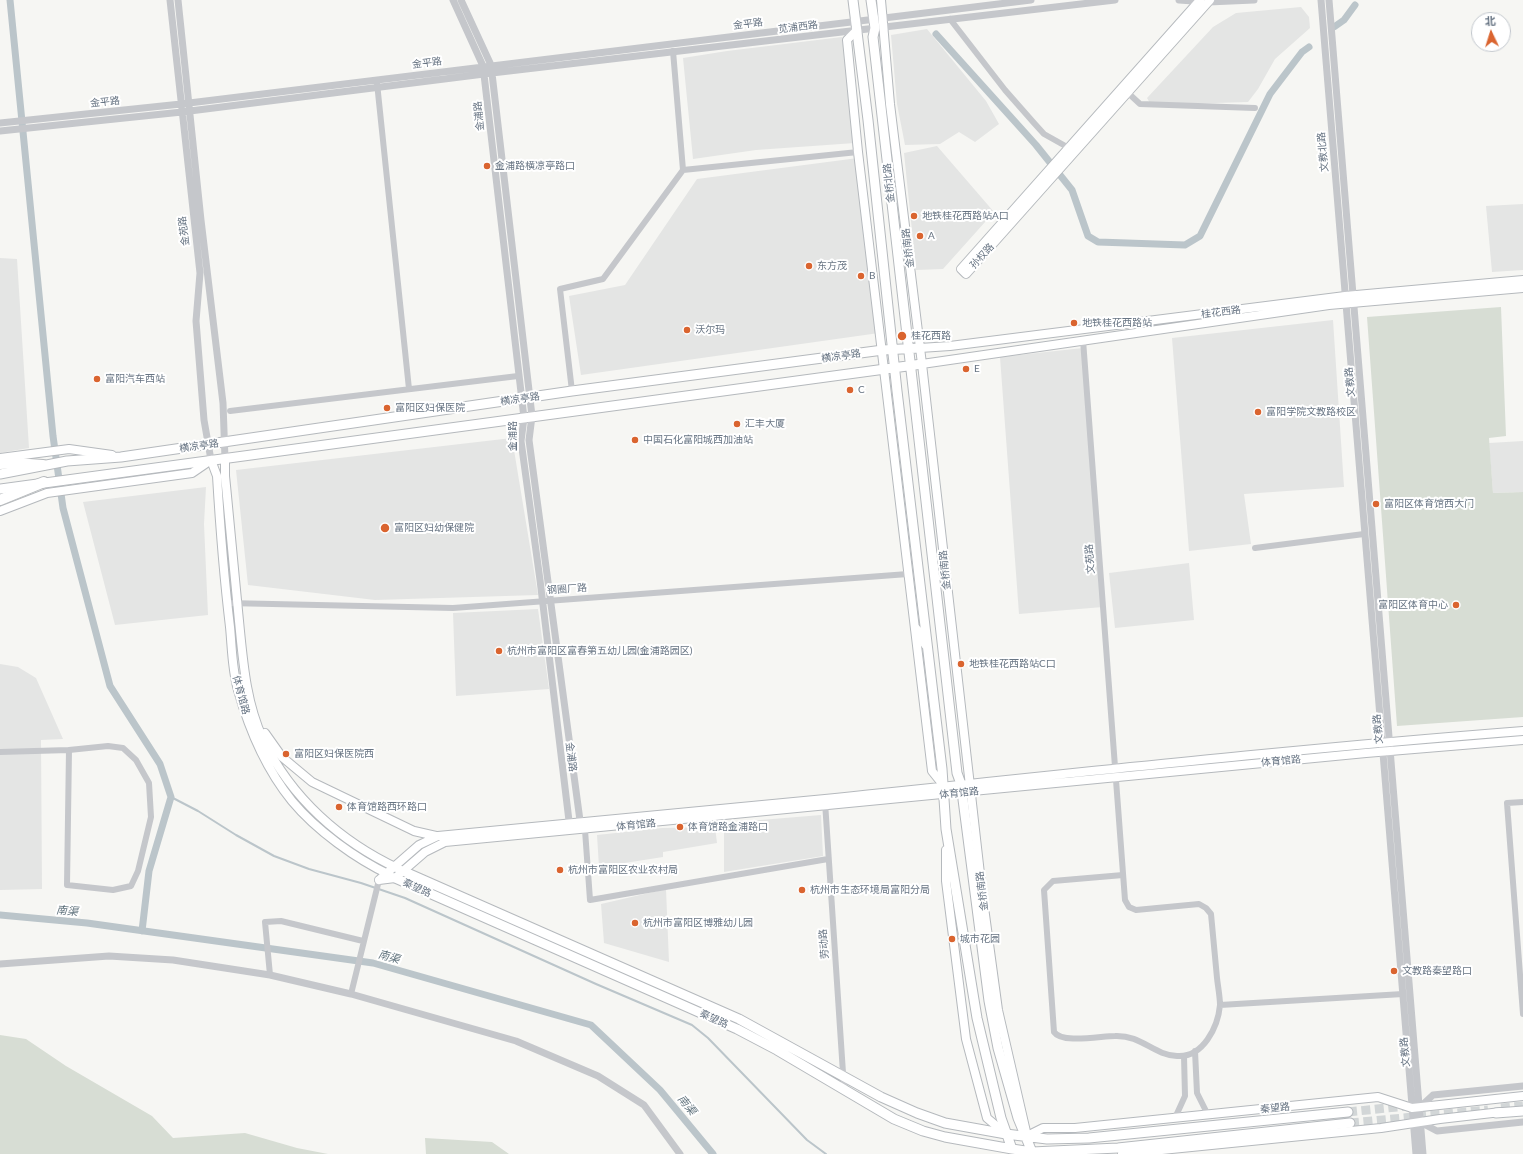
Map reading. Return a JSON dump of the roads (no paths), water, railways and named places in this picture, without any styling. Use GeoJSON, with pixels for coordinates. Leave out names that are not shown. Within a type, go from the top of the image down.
{"type":"FeatureCollection","features":[{"type":"Feature","properties":{"kind":"highway"},"geometry":{"type":"LineString","coordinates":[[0,464],[14,463],[43,465]]}},
{"type":"Feature","properties":{"kind":"highway"},"geometry":{"type":"LineString","coordinates":[[0,500],[44,482]]}},
{"type":"Feature","properties":{"kind":"main road","name":"金桥北路"},"geometry":{"type":"LineString","coordinates":[[853,0],[868,114],[895,368]]}},
{"type":"Feature","properties":{"kind":"main road","name":"金桥北路"},"geometry":{"type":"LineString","coordinates":[[871,0],[879,23],[873,37],[909,366]]}},
{"type":"Feature","properties":{"kind":"main road","name":"金桥南路"},"geometry":{"type":"LineString","coordinates":[[881,0],[879,23],[922,364],[947,588],[966,788],[989,1001],[998,1048],[1018,1118],[1035,1153]]}},
{"type":"Feature","properties":{"kind":"main road","name":"孙权路"},"geometry":{"type":"LineString","coordinates":[[1066,156],[1069,148],[1199,1]]}},
{"type":"Feature","properties":{"kind":"main road","name":"孙权路"},"geometry":{"type":"LineString","coordinates":[[1050,174],[966,274],[961,269],[1066,156],[1127,92],[1209,1]]}},
{"type":"Feature","properties":{"kind":"main road"},"geometry":{"type":"LineString","coordinates":[[856,25],[847,40],[858,152],[932,770],[944,790]]}},
{"type":"Feature","properties":{"kind":"main road"},"geometry":{"type":"LineString","coordinates":[[882,123],[890,104]]}},
{"type":"Feature","properties":{"kind":"main road","name":"桂花西路"},"geometry":{"type":"LineString","coordinates":[[920,348],[950,346],[1345,299],[1523,280]]}},
{"type":"Feature","properties":{"kind":"main road","name":"桂花西路"},"geometry":{"type":"LineString","coordinates":[[1354,298],[1523,288]]}},
{"type":"Feature","properties":{"kind":"main road","name":"桂花西路"},"geometry":{"type":"LineString","coordinates":[[922,364],[1345,299]]}},
{"type":"Feature","properties":{"kind":"main road","name":"横凉亭路"},"geometry":{"type":"LineString","coordinates":[[0,474],[68,461],[121,457],[572,391],[882,350],[920,348]]}},
{"type":"Feature","properties":{"kind":"main road","name":"横凉亭路"},"geometry":{"type":"LineString","coordinates":[[0,489],[922,364]]}},
{"type":"Feature","properties":{"kind":"main road","name":"金桥南路"},"geometry":{"type":"LineString","coordinates":[[909,366],[957,773],[966,788]]}},
{"type":"Feature","properties":{"kind":"main road"},"geometry":{"type":"LineString","coordinates":[[895,368],[944,790],[946,881],[966,1039],[987,1118],[1006,1134]]}},
{"type":"Feature","properties":{"kind":"main road","name":"横凉亭路"},"geometry":{"type":"LineString","coordinates":[[0,458],[69,449],[121,457]]}},
{"type":"Feature","properties":{"kind":"main road","name":"体育馆路"},"geometry":{"type":"LineString","coordinates":[[225,459],[225,476],[237,603],[246,679],[254,715],[263,739],[280,769],[313,811],[331,828],[403,871]]}},
{"type":"Feature","properties":{"kind":"main road","name":"横凉亭路"},"geometry":{"type":"LineString","coordinates":[[0,511],[47,494],[192,473],[211,460]]}},
{"type":"Feature","properties":{"kind":"main road","name":"体育馆路"},"geometry":{"type":"LineString","coordinates":[[211,460],[217,476],[227,603],[237,688],[262,753],[292,801],[324,832],[356,855],[390,876]]}},
{"type":"Feature","properties":{"kind":"main road"},"geometry":{"type":"LineString","coordinates":[[938,607],[947,588]]}},
{"type":"Feature","properties":{"kind":"main road"},"geometry":{"type":"LineString","coordinates":[[916,629],[927,647]]}},
{"type":"Feature","properties":{"kind":"main road","name":"体育馆路"},"geometry":{"type":"LineString","coordinates":[[254,715],[282,757],[312,782],[414,831],[438,836],[582,827],[944,790],[1523,740]]}},
{"type":"Feature","properties":{"kind":"main road","name":"体育馆路"},"geometry":{"type":"LineString","coordinates":[[966,788],[1116,767],[1385,741],[1523,731]]}},
{"type":"Feature","properties":{"kind":"main road","name":"体育馆路"},"geometry":{"type":"LineString","coordinates":[[390,876],[403,871],[425,852],[445,842],[570,827]]}},
{"type":"Feature","properties":{"kind":"main road"},"geometry":{"type":"LineString","coordinates":[[946,829],[976,1018],[1006,1134],[1013,1152]]}},
{"type":"Feature","properties":{"kind":"main road"},"geometry":{"type":"LineString","coordinates":[[438,836],[445,842]]}},
{"type":"Feature","properties":{"kind":"main road","name":"体育馆路"},"geometry":{"type":"LineString","coordinates":[[390,876],[394,866],[419,845],[438,836]]}},
{"type":"Feature","properties":{"kind":"main road","name":"秦望路"},"geometry":{"type":"LineString","coordinates":[[403,871],[739,1019],[881,1097],[917,1113],[945,1123],[1006,1134],[1047,1139],[1089,1138],[1348,1112]]}},
{"type":"Feature","properties":{"kind":"main road"},"geometry":{"type":"LineString","coordinates":[[378,882],[390,876]]}},
{"type":"Feature","properties":{"kind":"main road","name":"秦望路"},"geometry":{"type":"LineString","coordinates":[[390,876],[736,1029],[844,1088],[894,1119],[923,1131],[945,1137],[1013,1152],[1035,1153],[1118,1148],[1350,1123]]}},
{"type":"Feature","properties":{"kind":"main road","name":"秦望路"},"geometry":{"type":"LineString","coordinates":[[1027,1136],[1042,1128],[1075,1128],[1378,1097],[1416,1108],[1523,1096]]}},
{"type":"Feature","properties":{"kind":"main road"},"geometry":{"type":"LineString","coordinates":[[1122,1154],[1366,1130],[1523,1110]]}},
{"type":"Feature","properties":{"kind":"street","name":"金苑路"},"geometry":{"type":"LineString","coordinates":[[170,0],[200,273],[196,321],[207,444],[211,460]]}},
{"type":"Feature","properties":{"kind":"street"},"geometry":{"type":"LineString","coordinates":[[178,0],[190,103],[201,220],[223,402],[226,442],[225,459]]}},
{"type":"Feature","properties":{"kind":"street","name":"金浦路"},"geometry":{"type":"LineString","coordinates":[[453,0],[483,66],[488,73],[528,417],[529,440],[582,827]]}},
{"type":"Feature","properties":{"kind":"street","name":"金浦路"},"geometry":{"type":"LineString","coordinates":[[461,0],[491,65],[488,73],[518,376],[525,398]]}},
{"type":"Feature","properties":{"kind":"street","name":"苋浦西路"},"geometry":{"type":"LineString","coordinates":[[879,23],[1031,0]]}},
{"type":"Feature","properties":{"kind":"street","name":"苋浦西路"},"geometry":{"type":"LineString","coordinates":[[488,73],[673,51],[856,25],[950,19],[1115,0]]}},
{"type":"Feature","properties":{"kind":"street"},"geometry":{"type":"LineString","coordinates":[[1179,0],[1254,0]]}},
{"type":"Feature","properties":{"kind":"street","name":"文教北路"},"geometry":{"type":"LineString","coordinates":[[1321,0],[1345,299]]}},
{"type":"Feature","properties":{"kind":"street","name":"文教北路"},"geometry":{"type":"LineString","coordinates":[[1329,0],[1354,298]]}},
{"type":"Feature","properties":{"kind":"street"},"geometry":{"type":"LineString","coordinates":[[950,19],[1005,90],[1044,134],[1069,148]]}},
{"type":"Feature","properties":{"kind":"street","name":"金平路"},"geometry":{"type":"LineString","coordinates":[[0,131],[190,111],[491,65],[856,25]]}},
{"type":"Feature","properties":{"kind":"street"},"geometry":{"type":"LineString","coordinates":[[572,391],[560,289],[603,279],[683,170],[673,51]]}},
{"type":"Feature","properties":{"kind":"street","name":"金平路"},"geometry":{"type":"LineString","coordinates":[[4,123],[377,83],[488,73]]}},
{"type":"Feature","properties":{"kind":"street"},"geometry":{"type":"LineString","coordinates":[[377,83],[409,389]]}},
{"type":"Feature","properties":{"kind":"street"},"geometry":{"type":"LineString","coordinates":[[1127,92],[1140,104],[1255,108]]}},
{"type":"Feature","properties":{"kind":"street"},"geometry":{"type":"LineString","coordinates":[[683,170],[858,152]]}},
{"type":"Feature","properties":{"kind":"street","name":"文教路"},"geometry":{"type":"LineString","coordinates":[[1354,298],[1385,741]]}},
{"type":"Feature","properties":{"kind":"street","name":"文教路"},"geometry":{"type":"LineString","coordinates":[[1345,299],[1364,534],[1386,751],[1416,1108],[1416,1154]]}},
{"type":"Feature","properties":{"kind":"street","name":"文苑路"},"geometry":{"type":"LineString","coordinates":[[1083,340],[1117,776],[1125,900],[1132,909],[1199,904],[1209,911],[1220,1005]]}},
{"type":"Feature","properties":{"kind":"street"},"geometry":{"type":"LineString","coordinates":[[230,411],[518,376]]}},
{"type":"Feature","properties":{"kind":"street","name":"金浦路"},"geometry":{"type":"LineString","coordinates":[[528,417],[521,441],[570,827]]}},
{"type":"Feature","properties":{"kind":"street"},"geometry":{"type":"LineString","coordinates":[[1255,548],[1364,534]]}},
{"type":"Feature","properties":{"kind":"street","name":"钢圈厂路"},"geometry":{"type":"LineString","coordinates":[[227,603],[453,608],[908,574]]}},
{"type":"Feature","properties":{"kind":"street"},"geometry":{"type":"LineString","coordinates":[[0,752],[69,750],[108,746],[124,748],[136,760],[149,783],[151,817],[138,871],[131,886],[113,890],[67,885],[69,750]]}},
{"type":"Feature","properties":{"kind":"street","name":"文教路"},"geometry":{"type":"LineString","coordinates":[[1386,751],[1403,994],[1416,1108]]}},
{"type":"Feature","properties":{"kind":"street"},"geometry":{"type":"LineString","coordinates":[[1523,802],[1507,803],[1523,1014]]}},
{"type":"Feature","properties":{"kind":"street","name":"劳动路"},"geometry":{"type":"LineString","coordinates":[[825,803],[844,1088]]}},
{"type":"Feature","properties":{"kind":"street"},"geometry":{"type":"LineString","coordinates":[[582,827],[590,900],[828,859]]}},
{"type":"Feature","properties":{"kind":"street"},"geometry":{"type":"LineString","coordinates":[[1123,875],[1053,881],[1044,890],[1054,1032],[1063,1039],[1117,1036],[1131,1037],[1144,1042],[1166,1055],[1184,1056],[1201,1048],[1209,1038],[1220,1005],[1403,994]]}},
{"type":"Feature","properties":{"kind":"street"},"geometry":{"type":"LineString","coordinates":[[351,994],[378,882]]}},
{"type":"Feature","properties":{"kind":"street"},"geometry":{"type":"LineString","coordinates":[[270,975],[265,922],[281,921],[363,941]]}},
{"type":"Feature","properties":{"kind":"street"},"geometry":{"type":"LineString","coordinates":[[0,964],[109,956],[173,960],[270,975],[351,994],[516,1041],[598,1076],[644,1106],[680,1154]]}},
{"type":"Feature","properties":{"kind":"street"},"geometry":{"type":"LineString","coordinates":[[1195,1051],[1197,1093],[1208,1115]]}},
{"type":"Feature","properties":{"kind":"street"},"geometry":{"type":"LineString","coordinates":[[1175,1118],[1185,1096],[1184,1056]]}},
{"type":"Feature","properties":{"kind":"street"},"geometry":{"type":"LineString","coordinates":[[1416,1108],[1433,1095],[1523,1086]]}},
{"type":"Feature","properties":{"kind":"street"},"geometry":{"type":"LineString","coordinates":[[1417,1123],[1437,1131],[1523,1122]]}},
{"type":"Feature","properties":{"kind":"street","name":"文教路"},"geometry":{"type":"LineString","coordinates":[[1417,1123],[1423,1154]]}},
{"type":"Feature","properties":{"kind":"waterway"},"geometry":{"type":"LineString","coordinates":[[10,0],[53,436],[63,508],[110,686],[160,764],[171,797],[149,871],[142,931]]}},
{"type":"Feature","properties":{"kind":"waterway"},"geometry":{"type":"LineString","coordinates":[[1334,27],[1344,20],[1355,5]]}},
{"type":"Feature","properties":{"kind":"waterway"},"geometry":{"type":"LineString","coordinates":[[936,34],[1036,145],[1072,190],[1088,236],[1098,242],[1185,245],[1200,236],[1270,94],[1302,52],[1309,47]]}},
{"type":"Feature","properties":{"kind":"waterway"},"geometry":{"type":"LineString","coordinates":[[171,797],[198,811],[236,835],[274,856],[309,869],[361,883],[405,898],[596,984],[692,1025],[708,1038],[807,1140],[826,1154]]}},
{"type":"Feature","properties":{"kind":"waterway","name":"南渠"},"geometry":{"type":"LineString","coordinates":[[0,915],[87,923],[373,963],[591,1025],[660,1090],[713,1154]]}},
{"type":"Feature","properties":{"kind":"tunnel"},"geometry":{"type":"LineString","coordinates":[[1348,1112],[1406,1106]]}},
{"type":"Feature","properties":{"kind":"tunnel"},"geometry":{"type":"LineString","coordinates":[[1501,1108],[1523,1106]]}},
{"type":"Feature","properties":{"kind":"tunnel"},"geometry":{"type":"LineString","coordinates":[[1350,1123],[1488,1110]]}},
{"type":"Feature","properties":{"kind":"place","name":"金浦路横凉亭路口"},"geometry":{"type":"Point","coordinates":[487,166]}},
{"type":"Feature","properties":{"kind":"place","name":"地铁桂花西路站A口"},"geometry":{"type":"Point","coordinates":[914,216]}},
{"type":"Feature","properties":{"kind":"place","name":"A"},"geometry":{"type":"Point","coordinates":[920,236]}},
{"type":"Feature","properties":{"kind":"place","name":"东方茂"},"geometry":{"type":"Point","coordinates":[809,266]}},
{"type":"Feature","properties":{"kind":"place","name":"B"},"geometry":{"type":"Point","coordinates":[861,276]}},
{"type":"Feature","properties":{"kind":"place","name":"地铁桂花西路站"},"geometry":{"type":"Point","coordinates":[1074,323]}},
{"type":"Feature","properties":{"kind":"place","name":"沃尔玛"},"geometry":{"type":"Point","coordinates":[687,330]}},
{"type":"Feature","properties":{"kind":"place","name":"桂花西路"},"geometry":{"type":"Point","coordinates":[902,336]}},
{"type":"Feature","properties":{"kind":"place","name":"E"},"geometry":{"type":"Point","coordinates":[966,369]}},
{"type":"Feature","properties":{"kind":"place","name":"富阳汽车西站"},"geometry":{"type":"Point","coordinates":[97,379]}},
{"type":"Feature","properties":{"kind":"place","name":"C"},"geometry":{"type":"Point","coordinates":[850,390]}},
{"type":"Feature","properties":{"kind":"place","name":"富阳区妇保医院"},"geometry":{"type":"Point","coordinates":[387,408]}},
{"type":"Feature","properties":{"kind":"place","name":"富阳学院文教路校区"},"geometry":{"type":"Point","coordinates":[1258,412]}},
{"type":"Feature","properties":{"kind":"place","name":"汇丰大厦"},"geometry":{"type":"Point","coordinates":[737,424]}},
{"type":"Feature","properties":{"kind":"place","name":"中国石化富阳城西加油站"},"geometry":{"type":"Point","coordinates":[635,440]}},
{"type":"Feature","properties":{"kind":"place","name":"富阳区体育馆西大门"},"geometry":{"type":"Point","coordinates":[1376,504]}},
{"type":"Feature","properties":{"kind":"place","name":"富阳区妇幼保健院"},"geometry":{"type":"Point","coordinates":[385,528]}},
{"type":"Feature","properties":{"kind":"place","name":"富阳区体育中心"},"geometry":{"type":"Point","coordinates":[1456,605]}},
{"type":"Feature","properties":{"kind":"place","name":"杭州市富阳区富春第五幼儿园(金浦路园区)"},"geometry":{"type":"Point","coordinates":[499,651]}},
{"type":"Feature","properties":{"kind":"place","name":"地铁桂花西路站C口"},"geometry":{"type":"Point","coordinates":[961,664]}},
{"type":"Feature","properties":{"kind":"place","name":"富阳区妇保医院西"},"geometry":{"type":"Point","coordinates":[286,754]}},
{"type":"Feature","properties":{"kind":"place","name":"体育馆路西环路口"},"geometry":{"type":"Point","coordinates":[339,807]}},
{"type":"Feature","properties":{"kind":"place","name":"体育馆路金浦路口"},"geometry":{"type":"Point","coordinates":[680,827]}},
{"type":"Feature","properties":{"kind":"place","name":"杭州市富阳区农业农村局"},"geometry":{"type":"Point","coordinates":[560,870]}},
{"type":"Feature","properties":{"kind":"place","name":"杭州市生态环境局富阳分局"},"geometry":{"type":"Point","coordinates":[802,890]}},
{"type":"Feature","properties":{"kind":"place","name":"杭州市富阳区博雅幼儿园"},"geometry":{"type":"Point","coordinates":[635,923]}},
{"type":"Feature","properties":{"kind":"place","name":"城市花园"},"geometry":{"type":"Point","coordinates":[952,939]}},
{"type":"Feature","properties":{"kind":"place","name":"文教路秦望路口"},"geometry":{"type":"Point","coordinates":[1394,971]}}]}
